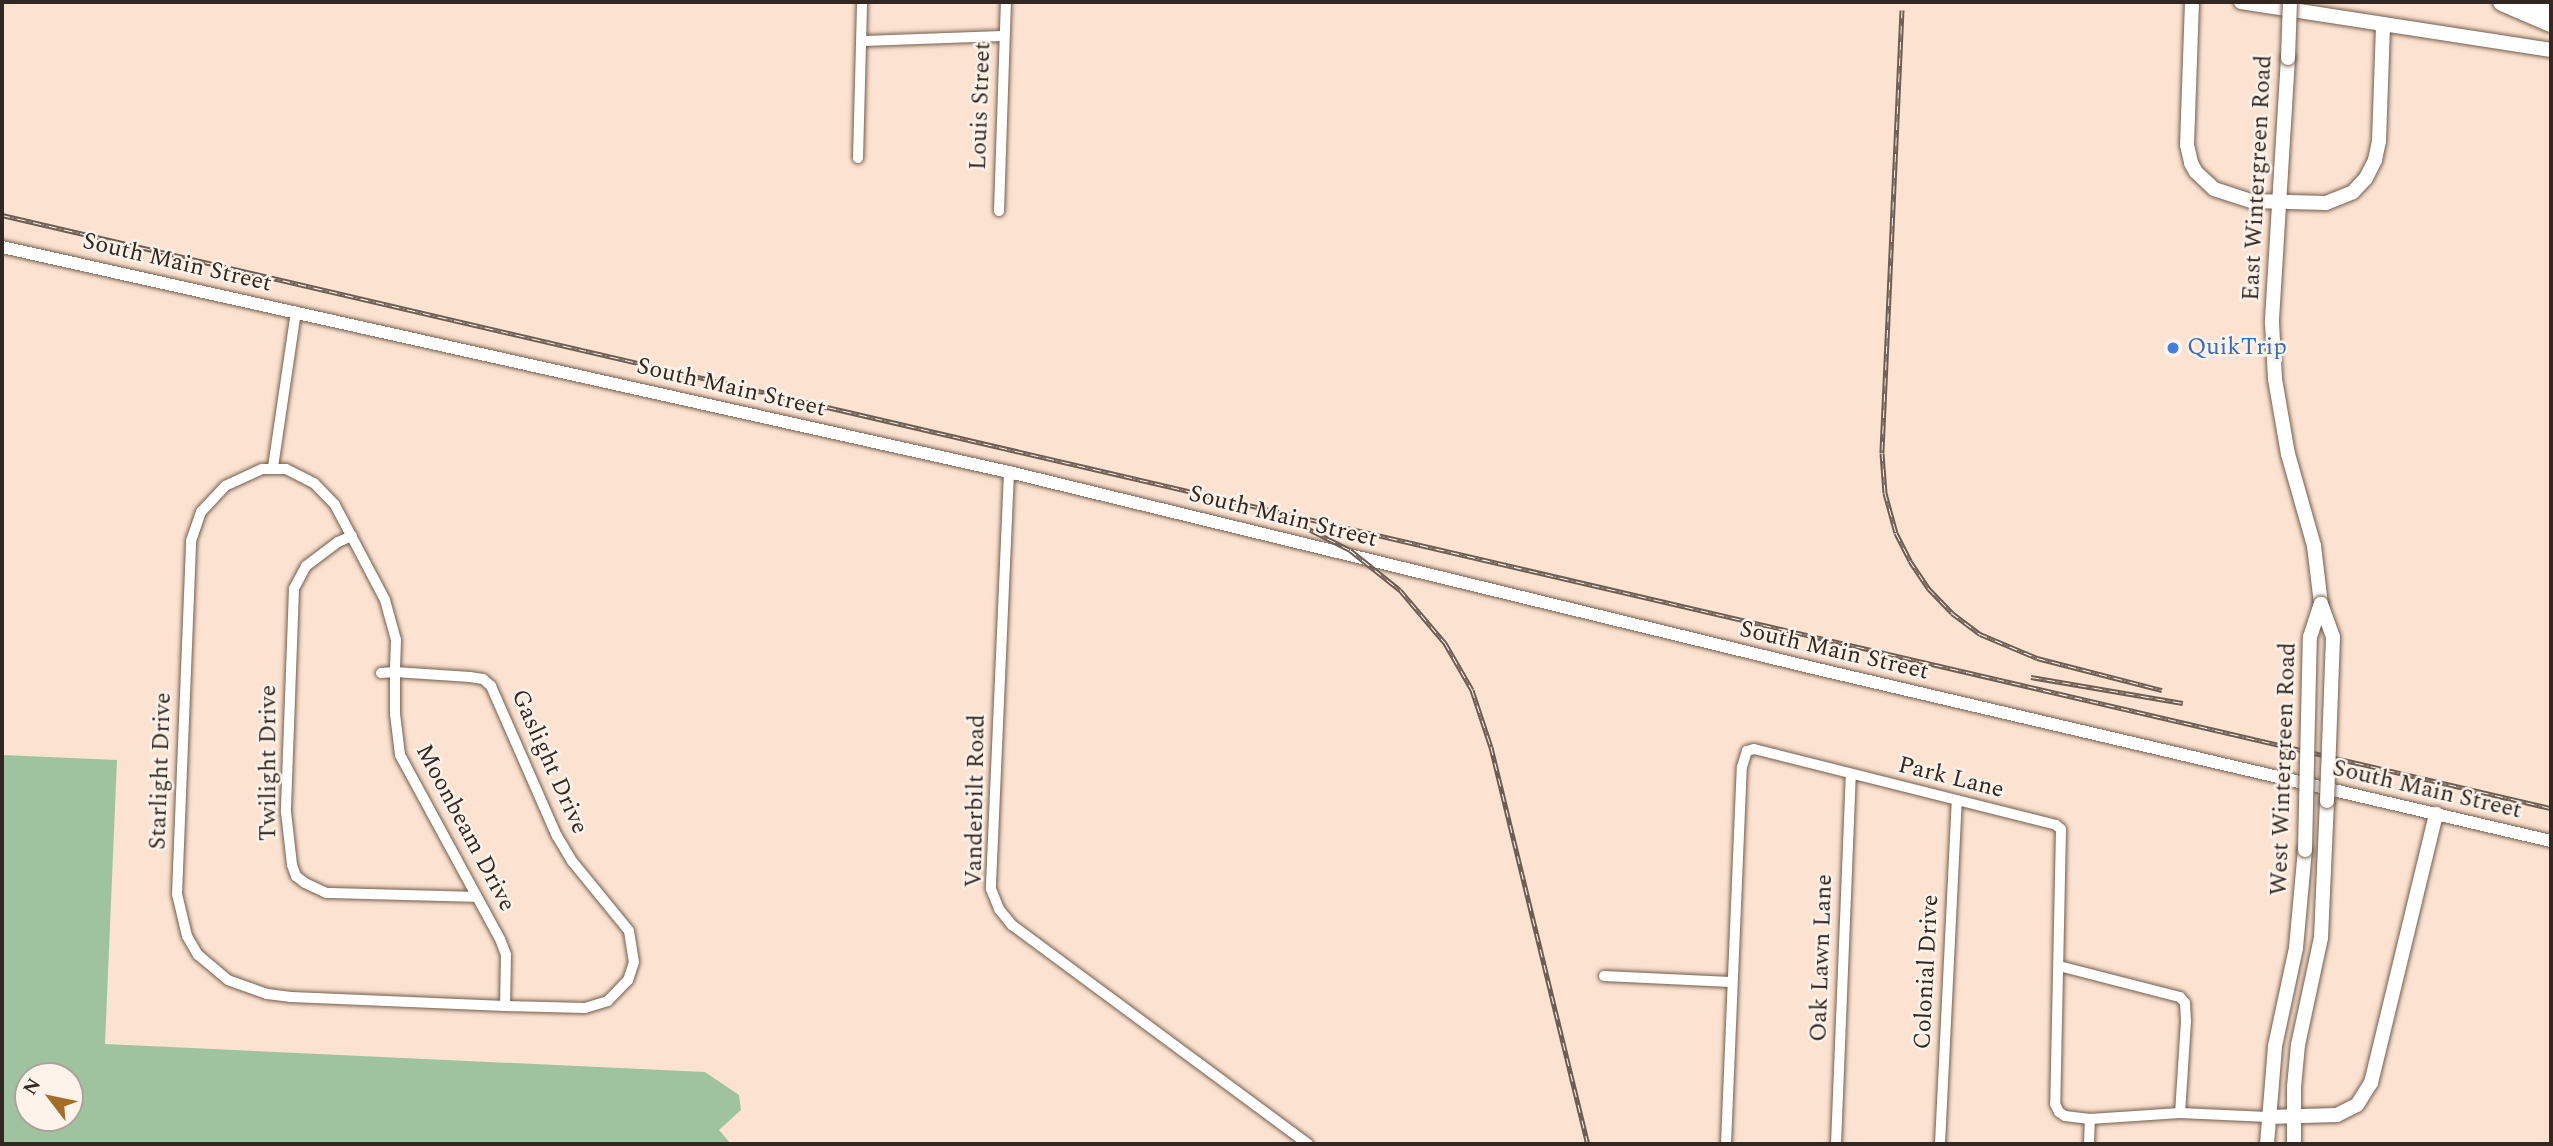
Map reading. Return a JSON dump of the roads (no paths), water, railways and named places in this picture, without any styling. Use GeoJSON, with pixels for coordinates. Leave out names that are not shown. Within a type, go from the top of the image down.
{"type":"FeatureCollection","features":[{"type":"Feature","properties":{"kind":"highway"},"geometry":{"type":"LineString","coordinates":[[2502,2],[2551,23]]}},
{"type":"Feature","properties":{"kind":"highway"},"geometry":{"type":"LineString","coordinates":[[2518,2],[2551,7]]}},
{"type":"Feature","properties":{"kind":"main road"},"geometry":{"type":"LineString","coordinates":[[2192,2],[2187,145],[2192,163],[2204,181],[2226,195],[2278,204],[2335,201],[2360,185],[2371,169],[2379,141],[2383,24]]}},
{"type":"Feature","properties":{"kind":"main road"},"geometry":{"type":"LineString","coordinates":[[2241,2],[2551,50]]}},
{"type":"Feature","properties":{"kind":"main road","name":"East Wintergreen Road"},"geometry":{"type":"LineString","coordinates":[[2290,2],[2272,323],[2275,379],[2288,454],[2314,546],[2321,604]]}},
{"type":"Feature","properties":{"kind":"main road","name":"West Wintergreen Road"},"geometry":{"type":"LineString","coordinates":[[2267,1144],[2267,1116],[2275,1046],[2296,948],[2305,850],[2310,637],[2321,604]]}},
{"type":"Feature","properties":{"kind":"main road","name":"West Wintergreen Road"},"geometry":{"type":"LineString","coordinates":[[2294,1144],[2294,1087],[2303,1013],[2321,938],[2325,860],[2333,637],[2321,604]]}},
{"type":"Feature","properties":{"kind":"main road"},"geometry":{"type":"LineString","coordinates":[[2267,1116],[2337,1115],[2349,1110],[2371,1083],[2435,814]]}},
{"type":"Feature","properties":{"kind":"street"},"geometry":{"type":"LineString","coordinates":[[858,158],[862,2]]}},
{"type":"Feature","properties":{"kind":"street","name":"Louis Street"},"geometry":{"type":"LineString","coordinates":[[999,211],[1006,2]]}},
{"type":"Feature","properties":{"kind":"street"},"geometry":{"type":"LineString","coordinates":[[862,41],[1004,36]]}},
{"type":"Feature","properties":{"kind":"street","name":"South Main Street"},"geometry":{"type":"LineString","coordinates":[[2,247],[1009,472],[1809,667],[2551,841]]}},
{"type":"Feature","properties":{"kind":"street"},"geometry":{"type":"LineString","coordinates":[[273,467],[296,312]]}},
{"type":"Feature","properties":{"kind":"street","name":"Moonbeam Drive"},"geometry":{"type":"LineString","coordinates":[[273,467],[300,475],[325,493],[335,505],[377,582],[393,621],[396,640],[395,714],[400,755],[506,955],[505,1006]]}},
{"type":"Feature","properties":{"kind":"street","name":"Starlight Drive"},"geometry":{"type":"LineString","coordinates":[[273,467],[243,476],[225,485],[201,512],[191,541],[177,894],[187,936],[198,955],[220,974],[246,988],[267,994],[505,1006]]}},
{"type":"Feature","properties":{"kind":"street","name":"Vanderbilt Road"},"geometry":{"type":"LineString","coordinates":[[1009,472],[992,890],[999,909],[1012,925],[1308,1144]]}},
{"type":"Feature","properties":{"kind":"street","name":"Twilight Drive"},"geometry":{"type":"LineString","coordinates":[[352,536],[338,541],[306,566],[294,589],[286,812],[292,865],[296,876],[326,893],[475,897]]}},
{"type":"Feature","properties":{"kind":"street","name":"Gaslight Drive"},"geometry":{"type":"LineString","coordinates":[[381,673],[470,677],[483,679],[491,686],[557,836],[583,875],[620,918],[634,946],[634,961],[628,980],[619,992],[596,1007],[505,1006]]}},
{"type":"Feature","properties":{"kind":"street","name":"Park Lane"},"geometry":{"type":"LineString","coordinates":[[1726,1144],[1731,982],[1744,757],[1747,751],[1762,750],[2056,825],[2061,829],[2054,1104],[2065,1116],[2090,1119],[2180,1113],[2267,1116]]}},
{"type":"Feature","properties":{"kind":"street","name":"Oak Lawn Lane"},"geometry":{"type":"LineString","coordinates":[[1836,1144],[1851,774]]}},
{"type":"Feature","properties":{"kind":"street","name":"Colonial Drive"},"geometry":{"type":"LineString","coordinates":[[1940,1144],[1957,801]]}},
{"type":"Feature","properties":{"kind":"street"},"geometry":{"type":"LineString","coordinates":[[2059,966],[2180,997],[2185,1003],[2180,1113]]}},
{"type":"Feature","properties":{"kind":"street"},"geometry":{"type":"LineString","coordinates":[[1604,975],[1731,982]]}},
{"type":"Feature","properties":{"kind":"street"},"geometry":{"type":"LineString","coordinates":[[2089,1144],[2090,1119]]}},
{"type":"Feature","properties":{"kind":"railway"},"geometry":{"type":"LineString","coordinates":[[1902,10],[1882,453],[1885,493],[1896,533],[1910,561],[1929,589],[1952,613],[1980,634],[2037,658],[2162,690]]}},
{"type":"Feature","properties":{"kind":"railway"},"geometry":{"type":"LineString","coordinates":[[2,215],[2551,808]]}},
{"type":"Feature","properties":{"kind":"railway"},"geometry":{"type":"LineString","coordinates":[[1299,524],[1350,550],[1400,590],[1445,643],[1472,690],[1491,747],[1588,1144]]}},
{"type":"Feature","properties":{"kind":"railway"},"geometry":{"type":"LineString","coordinates":[[2031,677],[2183,703]]}},
{"type":"Feature","properties":{"kind":"place","name":"QuikTrip"},"geometry":{"type":"Point","coordinates":[2173,348]}}]}
